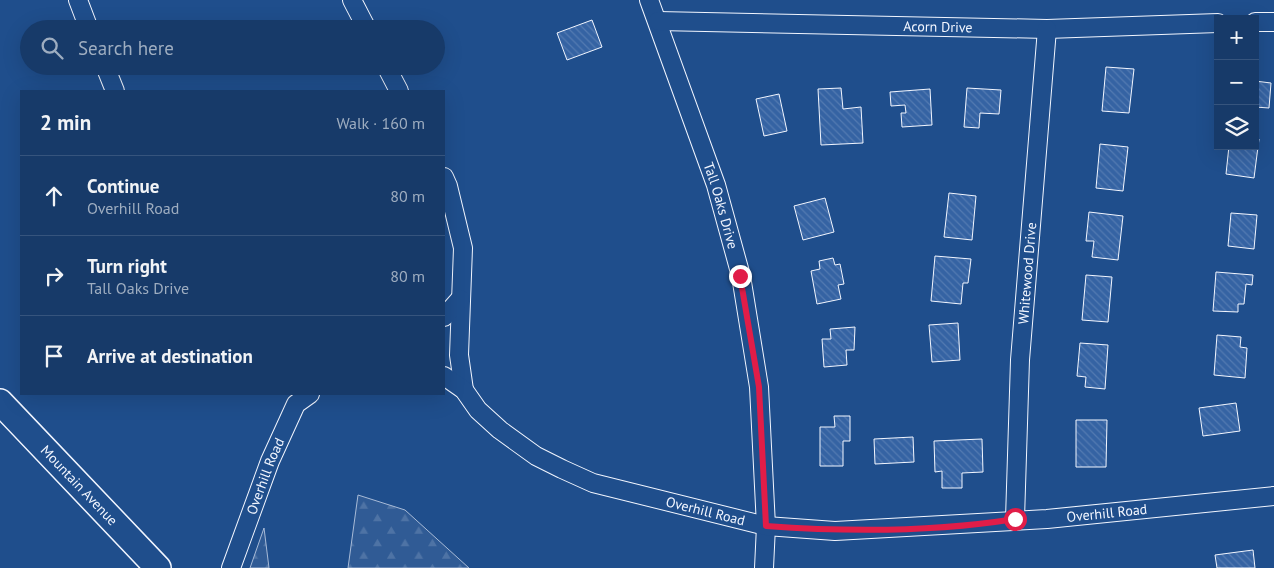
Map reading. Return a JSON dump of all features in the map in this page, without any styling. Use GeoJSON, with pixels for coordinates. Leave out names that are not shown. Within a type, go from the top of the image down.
{"type":"FeatureCollection","features":[{"type":"Feature","properties":{"kind":"main road","name":"Mountain Avenue"},"geometry":{"type":"LineString","coordinates":[[0,402],[158,568]]}},
{"type":"Feature","properties":{"kind":"street"},"geometry":{"type":"LineString","coordinates":[[78,0],[86,20]]}},
{"type":"Feature","properties":{"kind":"street"},"geometry":{"type":"LineString","coordinates":[[352,0],[362,20]]}},
{"type":"Feature","properties":{"kind":"street","name":"Tall Oaks Drive"},"geometry":{"type":"LineString","coordinates":[[650,0],[716,185],[740,276],[759,387],[766,526],[764,568]]}},
{"type":"Feature","properties":{"kind":"street","name":"Acorn Drive"},"geometry":{"type":"LineString","coordinates":[[658,21],[1047,29],[1214,24]]}},
{"type":"Feature","properties":{"kind":"street"},"geometry":{"type":"LineString","coordinates":[[1259,22],[1274,22]]}},
{"type":"Feature","properties":{"kind":"street","name":"Whitewood Drive"},"geometry":{"type":"LineString","coordinates":[[1015,519],[1020,360],[1047,29]]}},
{"type":"Feature","properties":{"kind":"street"},"geometry":{"type":"LineString","coordinates":[[109,75],[115,90]]}},
{"type":"Feature","properties":{"kind":"street"},"geometry":{"type":"LineString","coordinates":[[391,75],[398,90]]}},
{"type":"Feature","properties":{"kind":"street"},"geometry":{"type":"LineString","coordinates":[[445,179],[463,248],[459,355],[464,390]]}},
{"type":"Feature","properties":{"kind":"street"},"geometry":{"type":"LineString","coordinates":[[445,316],[460,299]]}},
{"type":"Feature","properties":{"kind":"street","name":"Overhill Road"},"geometry":{"type":"LineString","coordinates":[[445,377],[464,390],[478,410],[500,430],[536,456],[562,470],[593,483],[766,526],[835,531],[982,524],[1015,519],[1046,519],[1274,496]]}},
{"type":"Feature","properties":{"kind":"street","name":"Overhill Road"},"geometry":{"type":"LineString","coordinates":[[231,568],[270,461],[296,404],[309,395]]}},
{"type":"Feature","properties":{"kind":"green space"},"geometry":{"type":"Polygon","coordinates":[[[358,495],[405,510],[469,568],[348,568],[358,495]]]}},
{"type":"Feature","properties":{"kind":"green space"},"geometry":{"type":"Polygon","coordinates":[[[264,528],[269,568],[250,568],[264,528]]]}},
{"type":"Feature","properties":{"kind":"building"},"geometry":{"type":"Polygon","coordinates":[[[592,20],[602,47],[567,60],[557,33],[592,20]]]}},
{"type":"Feature","properties":{"kind":"building"},"geometry":{"type":"Polygon","coordinates":[[[1106,67],[1134,69],[1129,113],[1102,111],[1106,67]]]}},
{"type":"Feature","properties":{"kind":"building"},"geometry":{"type":"Polygon","coordinates":[[[1259,82],[1271,83],[1269,108],[1259,107],[1259,82]]]}},
{"type":"Feature","properties":{"kind":"building"},"geometry":{"type":"Polygon","coordinates":[[[841,88],[843,109],[861,107],[863,143],[821,145],[818,89],[841,88]]]}},
{"type":"Feature","properties":{"kind":"building"},"geometry":{"type":"Polygon","coordinates":[[[967,88],[1001,90],[999,114],[980,113],[979,128],[964,127],[967,88]]]}},
{"type":"Feature","properties":{"kind":"building"},"geometry":{"type":"Polygon","coordinates":[[[930,89],[932,125],[902,127],[901,113],[906,113],[905,105],[891,106],[890,92],[930,89]]]}},
{"type":"Feature","properties":{"kind":"building"},"geometry":{"type":"Polygon","coordinates":[[[779,94],[787,131],[764,136],[756,99],[779,94]]]}},
{"type":"Feature","properties":{"kind":"building"},"geometry":{"type":"Polygon","coordinates":[[[1100,144],[1128,147],[1123,191],[1096,188],[1100,144]]]}},
{"type":"Feature","properties":{"kind":"building"},"geometry":{"type":"Polygon","coordinates":[[[1229,150],[1258,150],[1254,178],[1226,174],[1229,150]]]}},
{"type":"Feature","properties":{"kind":"building"},"geometry":{"type":"Polygon","coordinates":[[[949,193],[976,196],[972,240],[944,237],[949,193]]]}},
{"type":"Feature","properties":{"kind":"building"},"geometry":{"type":"Polygon","coordinates":[[[825,198],[834,232],[803,240],[794,206],[825,198]]]}},
{"type":"Feature","properties":{"kind":"building"},"geometry":{"type":"Polygon","coordinates":[[[1089,212],[1123,216],[1118,260],[1092,257],[1094,241],[1086,241],[1089,212]]]}},
{"type":"Feature","properties":{"kind":"building"},"geometry":{"type":"Polygon","coordinates":[[[1231,213],[1257,215],[1254,249],[1228,246],[1231,213]]]}},
{"type":"Feature","properties":{"kind":"building"},"geometry":{"type":"Polygon","coordinates":[[[935,256],[971,259],[968,283],[963,283],[961,304],[931,301],[935,256]]]}},
{"type":"Feature","properties":{"kind":"building"},"geometry":{"type":"Polygon","coordinates":[[[833,258],[835,265],[840,264],[844,284],[838,285],[841,299],[817,304],[811,271],[820,269],[819,261],[833,258]]]}},
{"type":"Feature","properties":{"kind":"building"},"geometry":{"type":"Polygon","coordinates":[[[1216,272],[1253,275],[1252,285],[1246,284],[1244,304],[1238,304],[1238,312],[1213,311],[1216,272]]]}},
{"type":"Feature","properties":{"kind":"building"},"geometry":{"type":"Polygon","coordinates":[[[1086,275],[1112,277],[1108,322],[1082,320],[1086,275]]]}},
{"type":"Feature","properties":{"kind":"building"},"geometry":{"type":"Polygon","coordinates":[[[958,323],[960,360],[932,362],[929,325],[958,323]]]}},
{"type":"Feature","properties":{"kind":"building"},"geometry":{"type":"Polygon","coordinates":[[[855,327],[854,350],[846,350],[847,365],[824,367],[822,339],[831,339],[830,329],[855,327]]]}},
{"type":"Feature","properties":{"kind":"building"},"geometry":{"type":"Polygon","coordinates":[[[1217,335],[1241,337],[1240,347],[1247,348],[1245,378],[1214,375],[1217,335]]]}},
{"type":"Feature","properties":{"kind":"building"},"geometry":{"type":"Polygon","coordinates":[[[1080,343],[1108,345],[1105,389],[1085,387],[1086,377],[1077,376],[1080,343]]]}},
{"type":"Feature","properties":{"kind":"building"},"geometry":{"type":"Polygon","coordinates":[[[1236,403],[1240,431],[1203,436],[1199,408],[1236,403]]]}},
{"type":"Feature","properties":{"kind":"building"},"geometry":{"type":"Polygon","coordinates":[[[834,416],[850,416],[850,441],[843,441],[843,466],[820,466],[820,427],[835,427],[834,416]]]}},
{"type":"Feature","properties":{"kind":"building"},"geometry":{"type":"Polygon","coordinates":[[[1076,420],[1107,420],[1106,467],[1076,467],[1076,420]]]}},
{"type":"Feature","properties":{"kind":"building"},"geometry":{"type":"Polygon","coordinates":[[[913,437],[914,462],[875,464],[874,439],[913,437]]]}},
{"type":"Feature","properties":{"kind":"building"},"geometry":{"type":"Polygon","coordinates":[[[982,439],[983,472],[962,473],[962,488],[942,488],[942,471],[935,472],[934,441],[982,439]]]}},
{"type":"Feature","properties":{"kind":"building"},"geometry":{"type":"Polygon","coordinates":[[[1253,550],[1255,568],[1217,568],[1215,555],[1253,550]]]}},
{"type":"Feature","properties":{"kind":"route"},"geometry":{"type":"LineString","coordinates":[[740,276],[759,387],[766,526],[835,531],[982,524],[1015,519]]}}]}
